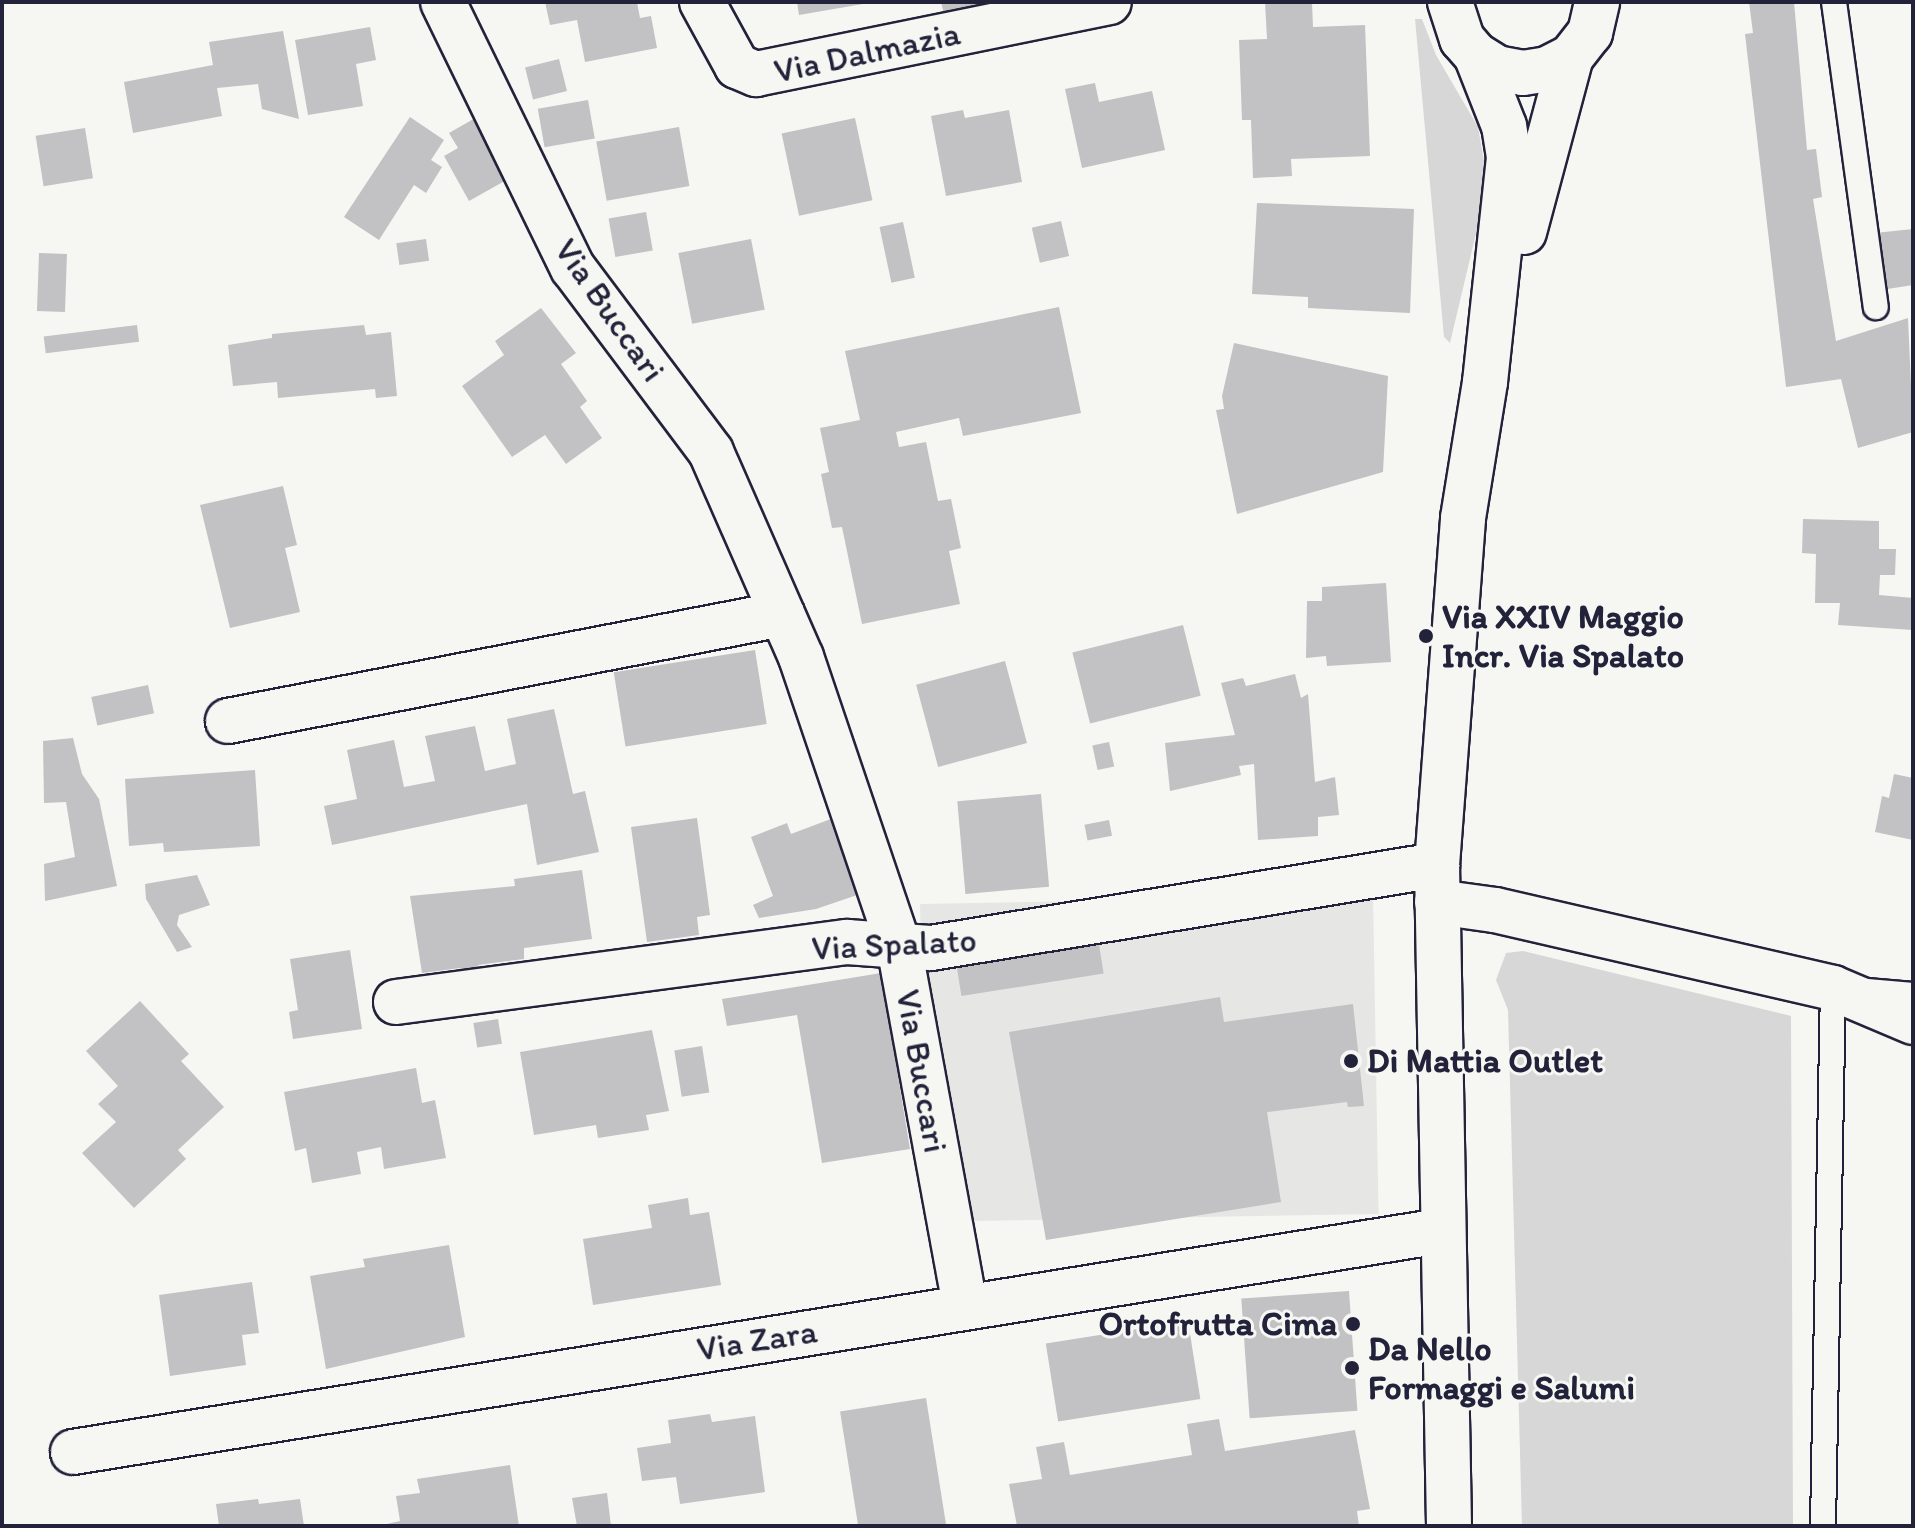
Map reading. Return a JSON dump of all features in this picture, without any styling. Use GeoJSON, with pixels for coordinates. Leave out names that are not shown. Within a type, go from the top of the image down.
{"type":"FeatureCollection","features":[{"type":"Feature","properties":{"kind":"street","name":"Via Buccari"},"geometry":{"type":"LineString","coordinates":[[443,2],[573,268],[711,452],[782,614],[899,946],[965,1306]]}},
{"type":"Feature","properties":{"kind":"street","name":"Via Dalmazia"},"geometry":{"type":"LineString","coordinates":[[702,2],[737,66],[756,74],[1109,2]]}},
{"type":"Feature","properties":{"kind":"street"},"geometry":{"type":"LineString","coordinates":[[1450,2],[1462,39],[1476,55],[1497,68],[1523,73],[1547,69],[1571,57]]}},
{"type":"Feature","properties":{"kind":"street"},"geometry":{"type":"LineString","coordinates":[[1485,382],[1571,57],[1590,33],[1597,2]]}},
{"type":"Feature","properties":{"kind":"street"},"geometry":{"type":"LineString","coordinates":[[1449,1526],[1441,1231],[1437,883],[1463,518],[1485,382],[1509,157],[1504,126],[1476,55]]}},
{"type":"Feature","properties":{"kind":"street"},"geometry":{"type":"LineString","coordinates":[[228,721],[782,614]]}},
{"type":"Feature","properties":{"kind":"street","name":"Via Spalato"},"geometry":{"type":"LineString","coordinates":[[396,1002],[847,942],[931,948],[1437,883],[1495,910],[1833,988],[1913,1022]]}},
{"type":"Feature","properties":{"kind":"street","name":"Via Zara"},"geometry":{"type":"LineString","coordinates":[[73,1452],[1441,1231]]}},
{"type":"Feature","properties":{"kind":"lane"},"geometry":{"type":"LineString","coordinates":[[1834,2],[1876,307]]}},
{"type":"Feature","properties":{"kind":"lane"},"geometry":{"type":"LineString","coordinates":[[1823,1526],[1833,988],[1913,995]]}},
{"type":"Feature","properties":{"kind":"shaded area"},"geometry":{"type":"Polygon","coordinates":[[[1415,19],[1422,19],[1436,55],[1478,127],[1484,161],[1483,204],[1450,343],[1444,337],[1415,19]]]}},
{"type":"Feature","properties":{"kind":"shaded area"},"geometry":{"type":"Polygon","coordinates":[[[1373,896],[1379,1214],[926,1222],[920,904],[1373,896]]]}},
{"type":"Feature","properties":{"kind":"shaded area"},"geometry":{"type":"Polygon","coordinates":[[[1523,951],[1791,1016],[1793,1526],[1522,1526],[1508,1010],[1496,980],[1506,953],[1523,951]]]}},
{"type":"Feature","properties":{"kind":"building"},"geometry":{"type":"Polygon","coordinates":[[[545,2],[637,2],[640,18],[651,16],[657,48],[585,62],[577,20],[550,25],[545,2]]]}},
{"type":"Feature","properties":{"kind":"building"},"geometry":{"type":"Polygon","coordinates":[[[797,2],[863,2],[863,4],[799,15],[797,2]]]}},
{"type":"Feature","properties":{"kind":"building"},"geometry":{"type":"Polygon","coordinates":[[[941,2],[996,2],[996,3],[944,14],[941,2]]]}},
{"type":"Feature","properties":{"kind":"building"},"geometry":{"type":"Polygon","coordinates":[[[1265,2],[1312,2],[1313,27],[1365,25],[1370,156],[1291,159],[1292,176],[1253,178],[1251,120],[1242,120],[1239,40],[1267,39],[1265,2]]]}},
{"type":"Feature","properties":{"kind":"building"},"geometry":{"type":"Polygon","coordinates":[[[1749,2],[1794,2],[1807,150],[1816,149],[1822,197],[1813,199],[1836,341],[1908,318],[1913,432],[1858,448],[1841,379],[1786,387],[1745,34],[1753,33],[1749,2]]]}},
{"type":"Feature","properties":{"kind":"building"},"geometry":{"type":"Polygon","coordinates":[[[370,27],[376,60],[356,64],[363,106],[308,115],[295,40],[370,27]]]}},
{"type":"Feature","properties":{"kind":"building"},"geometry":{"type":"Polygon","coordinates":[[[283,31],[299,119],[262,109],[258,84],[217,88],[222,116],[133,133],[124,82],[213,65],[209,42],[283,31]]]}},
{"type":"Feature","properties":{"kind":"building"},"geometry":{"type":"Polygon","coordinates":[[[559,59],[567,91],[533,99],[525,67],[559,59]]]}},
{"type":"Feature","properties":{"kind":"building"},"geometry":{"type":"Polygon","coordinates":[[[1095,83],[1099,102],[1152,91],[1165,150],[1082,168],[1065,89],[1095,83]]]}},
{"type":"Feature","properties":{"kind":"building"},"geometry":{"type":"Polygon","coordinates":[[[588,100],[595,138],[545,147],[538,109],[588,100]]]}},
{"type":"Feature","properties":{"kind":"building"},"geometry":{"type":"Polygon","coordinates":[[[963,110],[965,118],[1009,110],[1022,182],[946,196],[931,116],[963,110]]]}},
{"type":"Feature","properties":{"kind":"building"},"geometry":{"type":"Polygon","coordinates":[[[410,117],[444,140],[431,160],[442,167],[426,193],[414,185],[379,240],[344,217],[410,117]]]}},
{"type":"Feature","properties":{"kind":"building"},"geometry":{"type":"Polygon","coordinates":[[[477,117],[510,178],[469,201],[444,156],[458,148],[449,133],[477,117]]]}},
{"type":"Feature","properties":{"kind":"building"},"geometry":{"type":"Polygon","coordinates":[[[855,118],[872,200],[799,216],[782,134],[855,118]]]}},
{"type":"Feature","properties":{"kind":"building"},"geometry":{"type":"Polygon","coordinates":[[[679,127],[689,186],[607,201],[596,142],[679,127]]]}},
{"type":"Feature","properties":{"kind":"building"},"geometry":{"type":"Polygon","coordinates":[[[85,128],[93,178],[44,186],[36,136],[85,128]]]}},
{"type":"Feature","properties":{"kind":"building"},"geometry":{"type":"Polygon","coordinates":[[[1257,203],[1414,209],[1410,313],[1308,308],[1308,297],[1252,294],[1257,203]]]}},
{"type":"Feature","properties":{"kind":"building"},"geometry":{"type":"Polygon","coordinates":[[[646,212],[653,250],[615,257],[609,219],[646,212]]]}},
{"type":"Feature","properties":{"kind":"building"},"geometry":{"type":"Polygon","coordinates":[[[1061,221],[1069,256],[1040,263],[1032,228],[1061,221]]]}},
{"type":"Feature","properties":{"kind":"building"},"geometry":{"type":"Polygon","coordinates":[[[903,222],[915,278],[891,283],[880,227],[903,222]]]}},
{"type":"Feature","properties":{"kind":"building"},"geometry":{"type":"Polygon","coordinates":[[[1913,229],[1913,285],[1881,290],[1875,233],[1913,229]]]}},
{"type":"Feature","properties":{"kind":"building"},"geometry":{"type":"Polygon","coordinates":[[[426,239],[429,261],[399,265],[396,243],[426,239]]]}},
{"type":"Feature","properties":{"kind":"building"},"geometry":{"type":"Polygon","coordinates":[[[751,239],[765,310],[692,324],[678,253],[751,239]]]}},
{"type":"Feature","properties":{"kind":"building"},"geometry":{"type":"Polygon","coordinates":[[[39,253],[67,254],[65,312],[37,311],[39,253]]]}},
{"type":"Feature","properties":{"kind":"building"},"geometry":{"type":"Polygon","coordinates":[[[1059,307],[1081,413],[963,436],[959,418],[896,432],[899,447],[926,442],[938,501],[951,499],[961,548],[949,551],[960,604],[862,624],[842,527],[832,528],[821,474],[829,472],[820,428],[860,420],[845,351],[1059,307]]]}},
{"type":"Feature","properties":{"kind":"building"},"geometry":{"type":"Polygon","coordinates":[[[541,308],[576,353],[561,364],[587,401],[580,407],[602,438],[566,464],[545,435],[512,457],[462,386],[504,355],[495,341],[541,308]]]}},
{"type":"Feature","properties":{"kind":"building"},"geometry":{"type":"Polygon","coordinates":[[[137,325],[139,342],[46,353],[44,336],[137,325]]]}},
{"type":"Feature","properties":{"kind":"building"},"geometry":{"type":"Polygon","coordinates":[[[364,325],[366,335],[391,332],[397,396],[376,398],[375,389],[278,398],[277,382],[233,386],[228,345],[272,338],[272,334],[364,325]]]}},
{"type":"Feature","properties":{"kind":"building"},"geometry":{"type":"Polygon","coordinates":[[[1234,343],[1388,376],[1383,472],[1237,514],[1216,410],[1224,409],[1222,396],[1234,343]]]}},
{"type":"Feature","properties":{"kind":"building"},"geometry":{"type":"Polygon","coordinates":[[[283,486],[297,545],[285,548],[300,612],[230,628],[200,505],[283,486]]]}},
{"type":"Feature","properties":{"kind":"building"},"geometry":{"type":"Polygon","coordinates":[[[1803,519],[1879,521],[1879,549],[1896,549],[1895,575],[1880,575],[1879,595],[1913,598],[1913,630],[1838,625],[1840,603],[1815,603],[1816,554],[1802,553],[1803,519]]]}},
{"type":"Feature","properties":{"kind":"building"},"geometry":{"type":"Polygon","coordinates":[[[1386,583],[1391,662],[1327,666],[1326,656],[1306,658],[1307,601],[1322,601],[1322,587],[1386,583]]]}},
{"type":"Feature","properties":{"kind":"building"},"geometry":{"type":"Polygon","coordinates":[[[1183,625],[1201,696],[1090,723],[1072,653],[1183,625]]]}},
{"type":"Feature","properties":{"kind":"building"},"geometry":{"type":"Polygon","coordinates":[[[755,650],[767,724],[625,746],[614,672],[755,650]]]}},
{"type":"Feature","properties":{"kind":"building"},"geometry":{"type":"Polygon","coordinates":[[[1005,661],[1027,743],[938,767],[916,685],[1005,661]]]}},
{"type":"Feature","properties":{"kind":"building"},"geometry":{"type":"Polygon","coordinates":[[[1295,674],[1301,698],[1308,694],[1315,782],[1335,777],[1339,815],[1318,817],[1318,836],[1258,840],[1254,764],[1239,766],[1241,775],[1170,791],[1165,743],[1235,735],[1221,683],[1243,678],[1246,686],[1295,674]]]}},
{"type":"Feature","properties":{"kind":"building"},"geometry":{"type":"Polygon","coordinates":[[[148,685],[154,713],[97,725],[91,697],[148,685]]]}},
{"type":"Feature","properties":{"kind":"building"},"geometry":{"type":"Polygon","coordinates":[[[554,709],[573,794],[585,791],[599,852],[537,865],[527,804],[332,845],[324,806],[357,799],[347,750],[394,740],[404,787],[435,781],[425,736],[475,726],[485,771],[516,764],[507,719],[554,709]]]}},
{"type":"Feature","properties":{"kind":"building"},"geometry":{"type":"Polygon","coordinates":[[[73,738],[82,774],[99,799],[117,886],[45,901],[44,864],[75,857],[66,802],[44,803],[43,741],[73,738]]]}},
{"type":"Feature","properties":{"kind":"building"},"geometry":{"type":"Polygon","coordinates":[[[1109,742],[1114,766],[1098,770],[1092,746],[1109,742]]]}},
{"type":"Feature","properties":{"kind":"building"},"geometry":{"type":"Polygon","coordinates":[[[255,770],[260,846],[164,852],[163,843],[129,846],[125,779],[255,770]]]}},
{"type":"Feature","properties":{"kind":"building"},"geometry":{"type":"Polygon","coordinates":[[[1894,774],[1913,778],[1913,840],[1875,832],[1882,796],[1889,798],[1894,774]]]}},
{"type":"Feature","properties":{"kind":"building"},"geometry":{"type":"Polygon","coordinates":[[[1041,794],[1049,887],[965,894],[957,801],[1041,794]]]}},
{"type":"Feature","properties":{"kind":"building"},"geometry":{"type":"Polygon","coordinates":[[[836,817],[863,893],[816,909],[759,918],[753,905],[773,896],[751,837],[787,823],[791,834],[836,817]]]}},
{"type":"Feature","properties":{"kind":"building"},"geometry":{"type":"Polygon","coordinates":[[[697,818],[710,915],[697,917],[699,935],[647,942],[631,827],[697,818]]]}},
{"type":"Feature","properties":{"kind":"building"},"geometry":{"type":"Polygon","coordinates":[[[1109,820],[1112,836],[1088,840],[1084,825],[1109,820]]]}},
{"type":"Feature","properties":{"kind":"building"},"geometry":{"type":"Polygon","coordinates":[[[582,870],[592,939],[524,948],[524,959],[478,965],[480,975],[462,978],[460,968],[422,973],[410,896],[515,886],[514,879],[582,870]]]}},
{"type":"Feature","properties":{"kind":"building"},"geometry":{"type":"Polygon","coordinates":[[[197,875],[210,905],[179,915],[177,925],[192,947],[177,952],[146,899],[145,884],[197,875]]]}},
{"type":"Feature","properties":{"kind":"building"},"geometry":{"type":"Polygon","coordinates":[[[1098,938],[1104,974],[961,996],[956,961],[1098,938]]]}},
{"type":"Feature","properties":{"kind":"building"},"geometry":{"type":"Polygon","coordinates":[[[350,950],[362,1029],[293,1039],[289,1012],[298,1010],[290,959],[350,950]]]}},
{"type":"Feature","properties":{"kind":"building"},"geometry":{"type":"Polygon","coordinates":[[[881,973],[910,1149],[822,1163],[797,1015],[727,1026],[722,999],[881,973]]]}},
{"type":"Feature","properties":{"kind":"building"},"geometry":{"type":"Polygon","coordinates":[[[1220,997],[1224,1022],[1353,1004],[1364,1106],[1348,1107],[1347,1102],[1267,1112],[1281,1202],[1046,1240],[1009,1032],[1220,997]]]}},
{"type":"Feature","properties":{"kind":"building"},"geometry":{"type":"Polygon","coordinates":[[[140,1001],[189,1054],[181,1061],[224,1107],[178,1150],[186,1159],[134,1208],[82,1153],[116,1122],[98,1104],[118,1086],[86,1051],[140,1001]]]}},
{"type":"Feature","properties":{"kind":"building"},"geometry":{"type":"Polygon","coordinates":[[[498,1019],[502,1044],[477,1048],[473,1023],[498,1019]]]}},
{"type":"Feature","properties":{"kind":"building"},"geometry":{"type":"Polygon","coordinates":[[[652,1030],[669,1111],[646,1115],[649,1130],[598,1138],[596,1125],[534,1135],[520,1052],[652,1030]]]}},
{"type":"Feature","properties":{"kind":"building"},"geometry":{"type":"Polygon","coordinates":[[[702,1046],[709,1092],[682,1097],[674,1050],[702,1046]]]}},
{"type":"Feature","properties":{"kind":"building"},"geometry":{"type":"Polygon","coordinates":[[[416,1068],[422,1103],[435,1100],[446,1158],[384,1169],[381,1147],[357,1152],[361,1174],[312,1183],[306,1148],[295,1151],[284,1092],[416,1068]]]}},
{"type":"Feature","properties":{"kind":"building"},"geometry":{"type":"Polygon","coordinates":[[[688,1198],[690,1215],[709,1212],[721,1285],[593,1305],[583,1239],[652,1228],[648,1205],[688,1198]]]}},
{"type":"Feature","properties":{"kind":"building"},"geometry":{"type":"Polygon","coordinates":[[[449,1245],[465,1337],[326,1369],[310,1276],[365,1267],[363,1259],[449,1245]]]}},
{"type":"Feature","properties":{"kind":"building"},"geometry":{"type":"Polygon","coordinates":[[[252,1282],[259,1333],[242,1335],[246,1365],[170,1376],[159,1295],[252,1282]]]}},
{"type":"Feature","properties":{"kind":"building"},"geometry":{"type":"Polygon","coordinates":[[[1349,1291],[1357,1411],[1250,1418],[1241,1299],[1349,1291]]]}},
{"type":"Feature","properties":{"kind":"building"},"geometry":{"type":"Polygon","coordinates":[[[1188,1321],[1200,1399],[1058,1422],[1046,1344],[1188,1321]]]}},
{"type":"Feature","properties":{"kind":"building"},"geometry":{"type":"Polygon","coordinates":[[[926,1398],[946,1526],[858,1526],[840,1412],[926,1398]]]}},
{"type":"Feature","properties":{"kind":"building"},"geometry":{"type":"Polygon","coordinates":[[[710,1414],[712,1422],[755,1416],[765,1492],[680,1504],[676,1477],[642,1481],[637,1448],[671,1443],[668,1420],[710,1414]]]}},
{"type":"Feature","properties":{"kind":"building"},"geometry":{"type":"Polygon","coordinates":[[[1219,1419],[1225,1451],[1355,1430],[1370,1509],[1357,1511],[1359,1526],[1017,1526],[1009,1484],[1042,1479],[1036,1447],[1064,1442],[1070,1475],[1192,1455],[1187,1424],[1219,1419]]]}},
{"type":"Feature","properties":{"kind":"building"},"geometry":{"type":"Polygon","coordinates":[[[510,1465],[519,1526],[378,1526],[400,1521],[396,1496],[420,1493],[417,1479],[510,1465]]]}},
{"type":"Feature","properties":{"kind":"building"},"geometry":{"type":"Polygon","coordinates":[[[607,1493],[611,1526],[577,1526],[572,1498],[607,1493]]]}},
{"type":"Feature","properties":{"kind":"building"},"geometry":{"type":"Polygon","coordinates":[[[258,1499],[259,1504],[300,1499],[304,1526],[219,1526],[216,1504],[258,1499]]]}},
{"type":"Feature","properties":{"kind":"place","name":"Via XXIV Maggio Incr. Via Spalato"},"geometry":{"type":"Point","coordinates":[1426,636]}},
{"type":"Feature","properties":{"kind":"place","name":"Di Mattia Outlet"},"geometry":{"type":"Point","coordinates":[1351,1061]}},
{"type":"Feature","properties":{"kind":"place","name":"Ortofrutta Cima"},"geometry":{"type":"Point","coordinates":[1353,1324]}},
{"type":"Feature","properties":{"kind":"place","name":"Da Nello Formaggi e Salumi"},"geometry":{"type":"Point","coordinates":[1352,1368]}}]}
